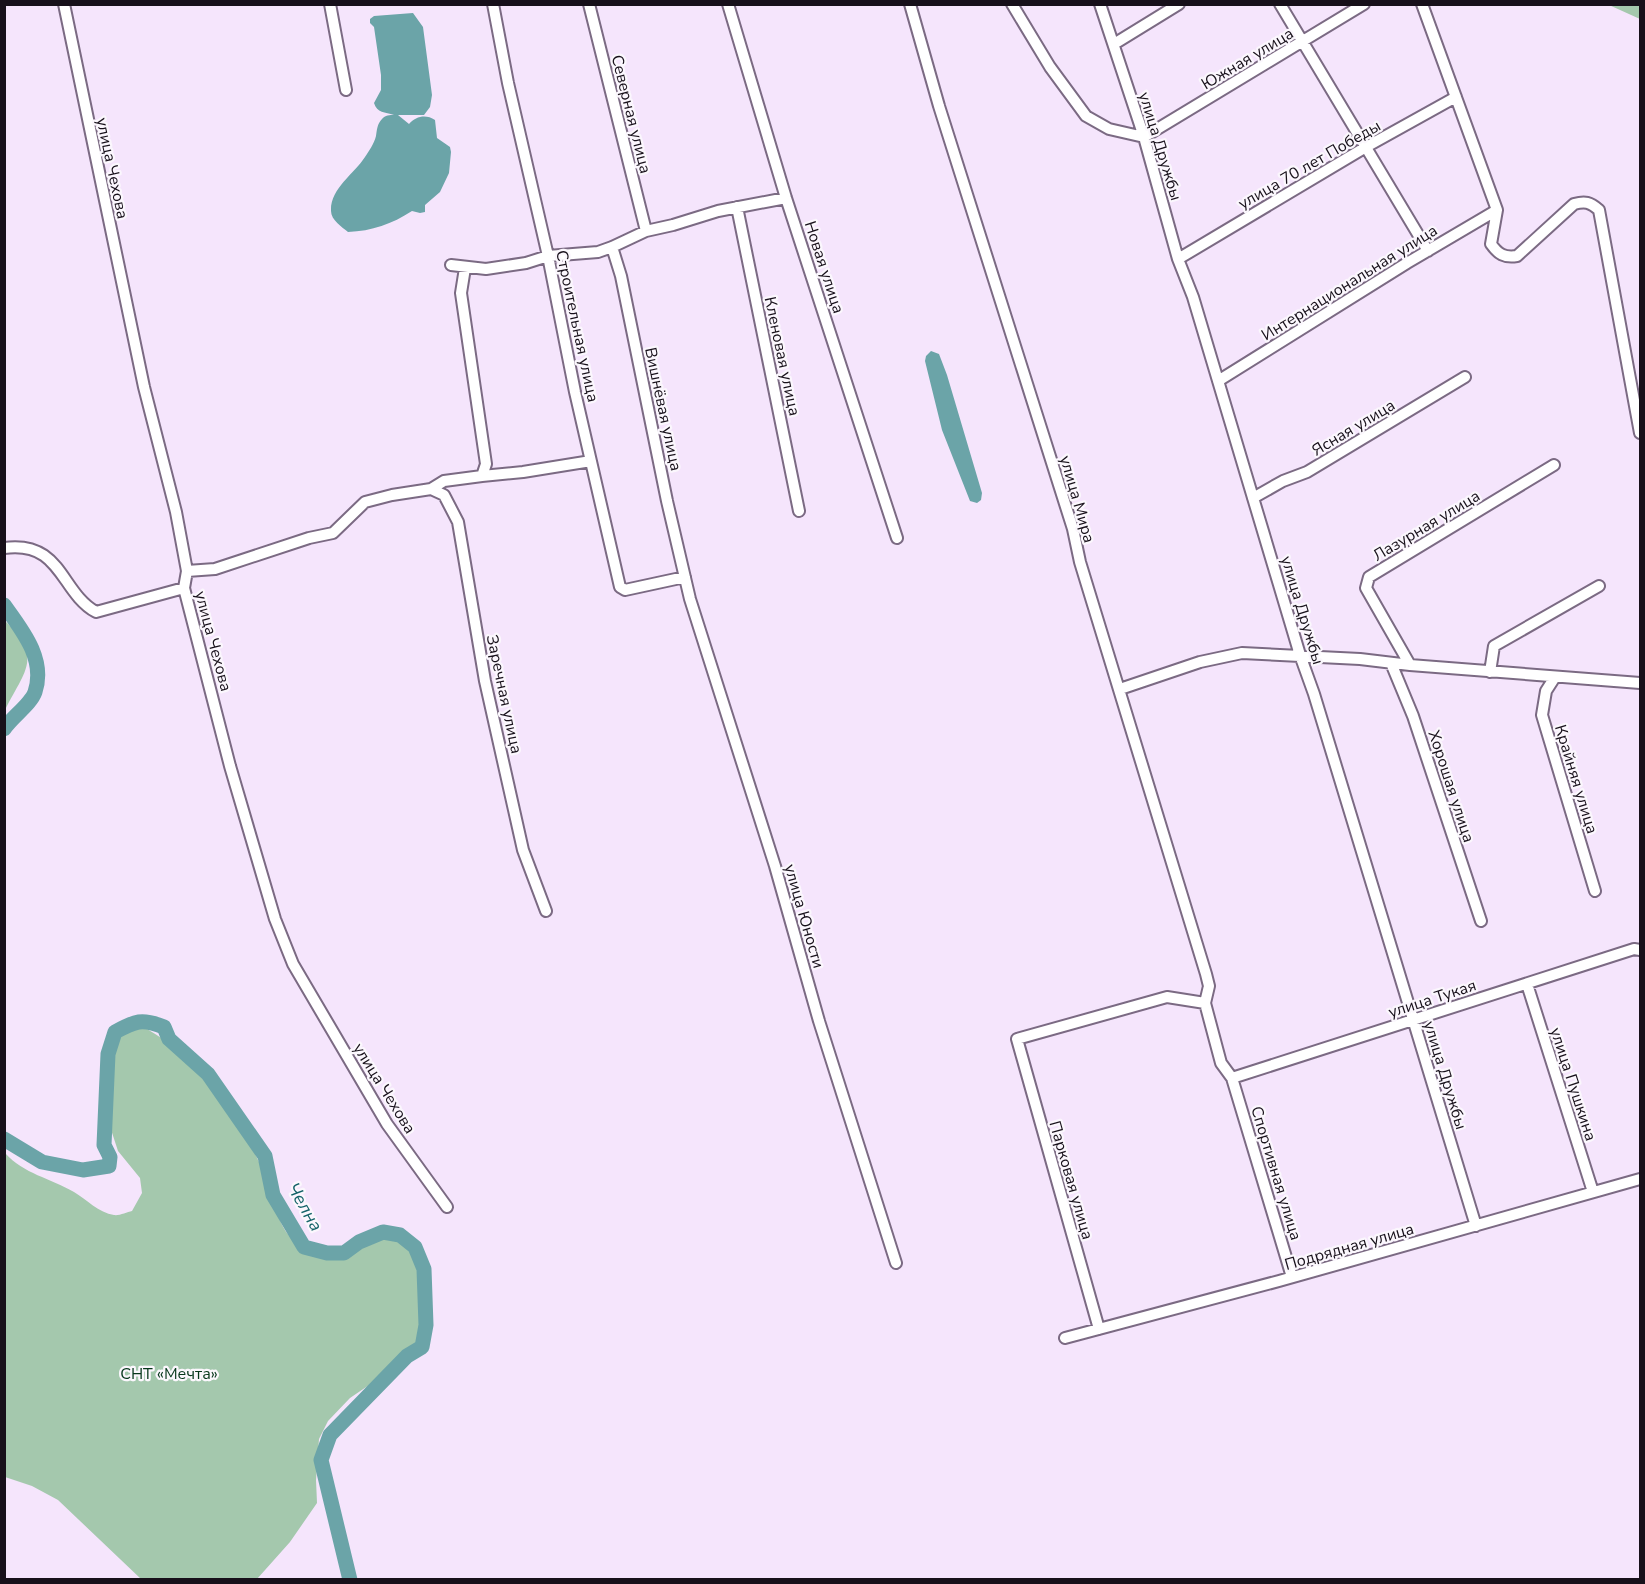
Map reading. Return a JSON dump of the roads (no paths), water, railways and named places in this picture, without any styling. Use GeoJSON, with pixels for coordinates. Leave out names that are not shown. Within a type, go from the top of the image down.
{"type":"FeatureCollection","features":[{"type":"Feature","properties":{"kind":"street","name":"улица Чехова"},"geometry":{"type":"LineString","coordinates":[[64,4],[144,387],[176,512],[187,571],[184,588],[230,766],[275,919],[292,964],[387,1124],[447,1207]]}},
{"type":"Feature","properties":{"kind":"street"},"geometry":{"type":"LineString","coordinates":[[330,4],[346,90]]}},
{"type":"Feature","properties":{"kind":"street","name":"Строительная улица"},"geometry":{"type":"LineString","coordinates":[[493,4],[591,461],[622,590],[685,577]]}},
{"type":"Feature","properties":{"kind":"street","name":"Северная улица"},"geometry":{"type":"LineString","coordinates":[[589,4],[646,231]]}},
{"type":"Feature","properties":{"kind":"street","name":"Новая улица"},"geometry":{"type":"LineString","coordinates":[[728,4],[786,198],[897,538]]}},
{"type":"Feature","properties":{"kind":"street","name":"улица Мира"},"geometry":{"type":"LineString","coordinates":[[910,4],[939,106],[1073,529],[1080,562],[1206,974],[1209,986],[1205,1003]]}},
{"type":"Feature","properties":{"kind":"street"},"geometry":{"type":"LineString","coordinates":[[1012,4],[1050,67],[1086,116],[1109,129],[1144,137]]}},
{"type":"Feature","properties":{"kind":"street","name":"улица Дружбы"},"geometry":{"type":"LineString","coordinates":[[1100,4],[1144,137],[1178,259],[1193,297],[1300,655],[1476,1226]]}},
{"type":"Feature","properties":{"kind":"street"},"geometry":{"type":"LineString","coordinates":[[1114,44],[1179,4]]}},
{"type":"Feature","properties":{"kind":"street"},"geometry":{"type":"LineString","coordinates":[[1280,4],[1428,251]]}},
{"type":"Feature","properties":{"kind":"street","name":"Южная улица"},"geometry":{"type":"LineString","coordinates":[[1144,137],[1364,4]]}},
{"type":"Feature","properties":{"kind":"street"},"geometry":{"type":"LineString","coordinates":[[1422,4],[1497,210],[1491,244],[1497,253],[1508,258],[1517,256],[1574,204],[1584,201],[1599,210],[1641,433]]}},
{"type":"Feature","properties":{"kind":"street","name":"улица 70 лет Победы"},"geometry":{"type":"LineString","coordinates":[[1178,259],[1366,147],[1456,97]]}},
{"type":"Feature","properties":{"kind":"street"},"geometry":{"type":"LineString","coordinates":[[451,265],[486,269],[526,263],[548,256],[598,252],[646,231],[718,211],[786,198]]}},
{"type":"Feature","properties":{"kind":"street","name":"Кленовая улица"},"geometry":{"type":"LineString","coordinates":[[737,207],[799,511]]}},
{"type":"Feature","properties":{"kind":"street","name":"Интернациональная улица"},"geometry":{"type":"LineString","coordinates":[[1218,381],[1497,210]]}},
{"type":"Feature","properties":{"kind":"street","name":"Вишнёвая улица"},"geometry":{"type":"LineString","coordinates":[[612,247],[621,276],[685,577]]}},
{"type":"Feature","properties":{"kind":"street"},"geometry":{"type":"LineString","coordinates":[[465,268],[461,293],[486,464],[482,476]]}},
{"type":"Feature","properties":{"kind":"street","name":"Ясная улица"},"geometry":{"type":"LineString","coordinates":[[1253,498],[1283,481],[1307,472],[1465,377]]}},
{"type":"Feature","properties":{"kind":"street"},"geometry":{"type":"LineString","coordinates":[[187,571],[215,569],[309,538],[333,533],[365,502],[431,489],[444,481],[591,461]]}},
{"type":"Feature","properties":{"kind":"street","name":"Лазурная улица"},"geometry":{"type":"LineString","coordinates":[[1410,665],[1366,588],[1369,577],[1554,465]]}},
{"type":"Feature","properties":{"kind":"street","name":"Заречная улица"},"geometry":{"type":"LineString","coordinates":[[431,489],[444,495],[458,522],[488,692],[524,850],[546,911]]}},
{"type":"Feature","properties":{"kind":"street"},"geometry":{"type":"LineString","coordinates":[[4,548],[30,548],[58,567],[85,606],[96,612],[184,588]]}},
{"type":"Feature","properties":{"kind":"street","name":"улица Юности"},"geometry":{"type":"LineString","coordinates":[[685,577],[775,866],[819,1021],[896,1263]]}},
{"type":"Feature","properties":{"kind":"street"},"geometry":{"type":"LineString","coordinates":[[1490,672],[1494,646],[1599,586]]}},
{"type":"Feature","properties":{"kind":"street"},"geometry":{"type":"LineString","coordinates":[[1120,689],[1200,662],[1242,653],[1300,655],[1641,683]]}},
{"type":"Feature","properties":{"kind":"street","name":"Хорошая улица"},"geometry":{"type":"LineString","coordinates":[[1391,663],[1413,717],[1481,921]]}},
{"type":"Feature","properties":{"kind":"street","name":"Крайняя улица"},"geometry":{"type":"LineString","coordinates":[[1555,677],[1546,691],[1542,715],[1595,891]]}},
{"type":"Feature","properties":{"kind":"street","name":"улица Тукая"},"geometry":{"type":"LineString","coordinates":[[1232,1078],[1634,949],[1641,950]]}},
{"type":"Feature","properties":{"kind":"street","name":"улица Пушкина"},"geometry":{"type":"LineString","coordinates":[[1527,984],[1593,1192]]}},
{"type":"Feature","properties":{"kind":"street","name":"Парковая улица"},"geometry":{"type":"LineString","coordinates":[[1099,1329],[1017,1039],[1167,998],[1205,1003]]}},
{"type":"Feature","properties":{"kind":"street","name":"Спортивная улица"},"geometry":{"type":"LineString","coordinates":[[1205,1003],[1221,1063],[1232,1078],[1292,1277]]}},
{"type":"Feature","properties":{"kind":"street","name":"Подрядная улица"},"geometry":{"type":"LineString","coordinates":[[1065,1338],[1641,1179]]}},
{"type":"Feature","properties":{"kind":"waterway","name":"Челна"},"geometry":{"type":"LineString","coordinates":[[4,605],[25,635],[35,657],[38,680],[33,697],[4,729]]}},
{"type":"Feature","properties":{"kind":"waterway","name":"Челна"},"geometry":{"type":"LineString","coordinates":[[4,1139],[42,1162],[83,1170],[109,1166],[110,1157],[104,1145],[108,1054],[115,1032],[133,1023],[150,1022],[164,1027],[169,1039],[208,1074],[265,1156],[273,1195],[304,1247],[327,1253],[344,1253],[359,1242],[383,1232],[400,1235],[415,1247],[424,1269],[426,1325],[422,1347],[407,1356],[330,1435],[321,1460],[350,1580]]}},
{"type":"Feature","properties":{"kind":"park label","name":"СНТ «Мечта»"},"geometry":{"type":"Point","coordinates":[169,1373]}}]}
